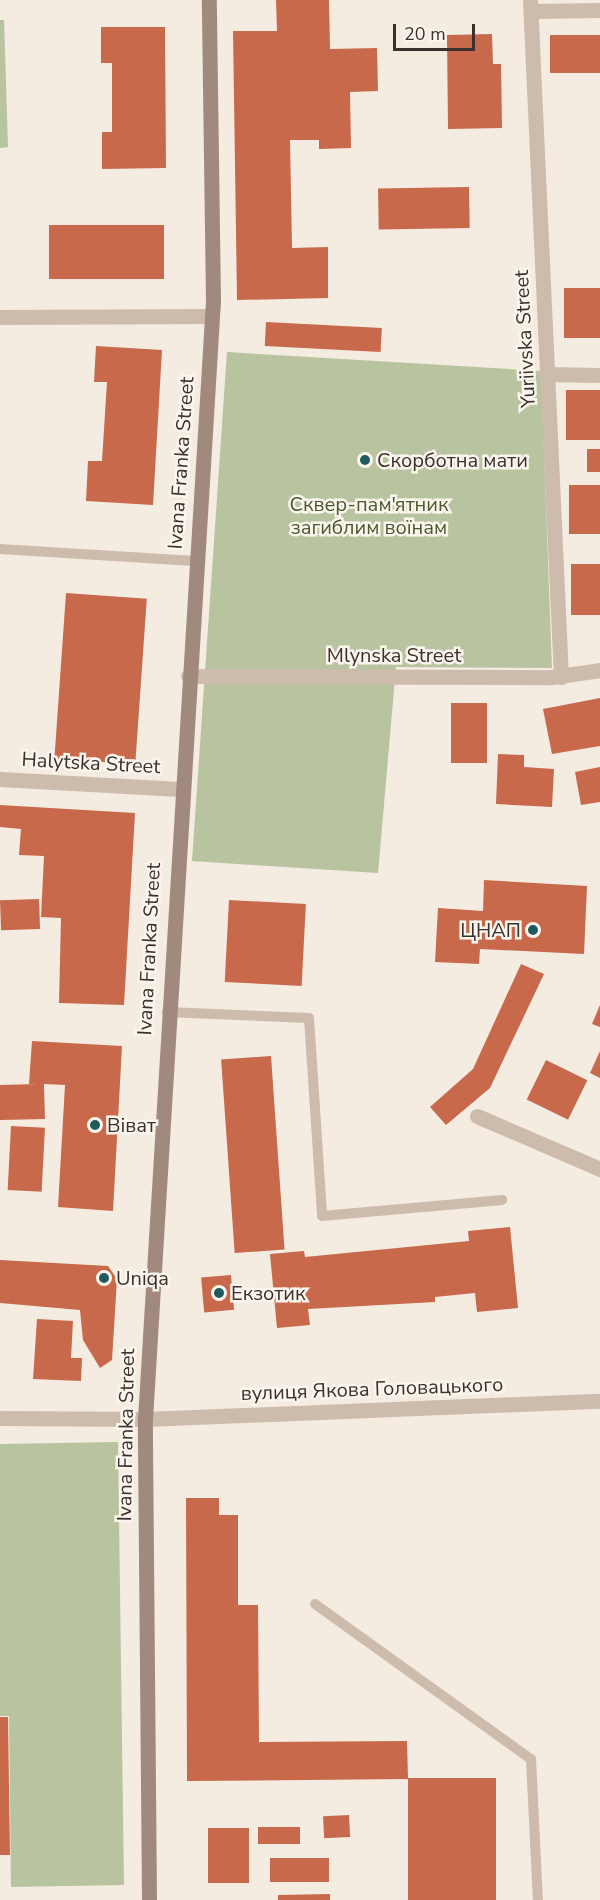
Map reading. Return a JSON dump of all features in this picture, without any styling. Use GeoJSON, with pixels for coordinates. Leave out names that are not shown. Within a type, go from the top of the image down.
{"type":"FeatureCollection","features":[{"type":"Feature","properties":{"kind":"main road","name":"Ivana Franka Street"},"geometry":{"type":"LineString","coordinates":[[149,1900],[145,1419],[180,789],[212,316],[209,0]]}},
{"type":"Feature","properties":{"kind":"street"},"geometry":{"type":"LineString","coordinates":[[530,5],[600,10]]}},
{"type":"Feature","properties":{"kind":"street","name":"Yuriivska Street"},"geometry":{"type":"LineString","coordinates":[[530,5],[561,677]]}},
{"type":"Feature","properties":{"kind":"street"},"geometry":{"type":"LineString","coordinates":[[0,317],[212,316]]}},
{"type":"Feature","properties":{"kind":"street"},"geometry":{"type":"LineString","coordinates":[[547,374],[600,375]]}},
{"type":"Feature","properties":{"kind":"street","name":"Mlynska Street"},"geometry":{"type":"LineString","coordinates":[[188,676],[561,677],[600,670]]}},
{"type":"Feature","properties":{"kind":"street","name":"Halytska Street"},"geometry":{"type":"LineString","coordinates":[[0,779],[180,789]]}},
{"type":"Feature","properties":{"kind":"street"},"geometry":{"type":"LineString","coordinates":[[477,1116],[600,1169]]}},
{"type":"Feature","properties":{"kind":"street","name":"вулиця Якова Головацького"},"geometry":{"type":"LineString","coordinates":[[0,1418],[145,1419],[600,1401]]}},
{"type":"Feature","properties":{"kind":"lane"},"geometry":{"type":"LineString","coordinates":[[0,549],[195,561]]}},
{"type":"Feature","properties":{"kind":"lane"},"geometry":{"type":"LineString","coordinates":[[167,1012],[309,1018],[322,1216],[502,1200]]}},
{"type":"Feature","properties":{"kind":"lane"},"geometry":{"type":"LineString","coordinates":[[315,1604],[531,1760],[538,1900]]}},
{"type":"Feature","properties":{"kind":"green space"},"geometry":{"type":"Polygon","coordinates":[[[0,20],[4,20],[8,147],[0,148],[0,20]]]}},
{"type":"Feature","properties":{"kind":"green space","name":"Сквер-пам'ятник загиблим воїнам"},"geometry":{"type":"Polygon","coordinates":[[[227,352],[541,371],[552,668],[396,667],[378,873],[192,861],[227,352]]]}},
{"type":"Feature","properties":{"kind":"green space"},"geometry":{"type":"Polygon","coordinates":[[[118,1442],[124,1885],[11,1887],[9,1716],[0,1716],[0,1444],[118,1442]]]}},
{"type":"Feature","properties":{"kind":"building"},"geometry":{"type":"Polygon","coordinates":[[[276,0],[329,0],[330,49],[377,48],[378,91],[350,92],[351,148],[319,149],[319,140],[290,140],[292,248],[328,247],[328,298],[237,300],[233,31],[277,31],[276,0]]]}},
{"type":"Feature","properties":{"kind":"building"},"geometry":{"type":"Polygon","coordinates":[[[101,27],[165,27],[166,168],[102,169],[102,132],[112,132],[112,63],[101,63],[101,27]]]}},
{"type":"Feature","properties":{"kind":"building"},"geometry":{"type":"Polygon","coordinates":[[[492,34],[493,64],[501,64],[502,128],[448,129],[447,35],[492,34]]]}},
{"type":"Feature","properties":{"kind":"building"},"geometry":{"type":"Polygon","coordinates":[[[550,35],[600,35],[600,73],[550,73],[550,35]]]}},
{"type":"Feature","properties":{"kind":"building"},"geometry":{"type":"Polygon","coordinates":[[[469,187],[470,228],[379,230],[378,189],[469,187]]]}},
{"type":"Feature","properties":{"kind":"building"},"geometry":{"type":"Polygon","coordinates":[[[49,225],[164,225],[164,279],[49,279],[49,225]]]}},
{"type":"Feature","properties":{"kind":"building"},"geometry":{"type":"Polygon","coordinates":[[[564,288],[600,288],[600,338],[564,338],[564,288]]]}},
{"type":"Feature","properties":{"kind":"building"},"geometry":{"type":"Polygon","coordinates":[[[266,322],[382,328],[381,352],[265,346],[266,322]]]}},
{"type":"Feature","properties":{"kind":"building"},"geometry":{"type":"Polygon","coordinates":[[[96,346],[162,350],[153,505],[86,501],[88,461],[102,461],[107,382],[94,382],[96,346]]]}},
{"type":"Feature","properties":{"kind":"building"},"geometry":{"type":"Polygon","coordinates":[[[566,390],[600,390],[600,440],[566,440],[566,390]]]}},
{"type":"Feature","properties":{"kind":"building"},"geometry":{"type":"Polygon","coordinates":[[[587,449],[600,449],[600,472],[587,472],[587,449]]]}},
{"type":"Feature","properties":{"kind":"building"},"geometry":{"type":"Polygon","coordinates":[[[569,485],[600,485],[600,534],[569,534],[569,485]]]}},
{"type":"Feature","properties":{"kind":"building"},"geometry":{"type":"Polygon","coordinates":[[[571,564],[600,564],[600,615],[571,615],[571,564]]]}},
{"type":"Feature","properties":{"kind":"building"},"geometry":{"type":"Polygon","coordinates":[[[66,593],[147,599],[135,764],[54,759],[66,593]]]}},
{"type":"Feature","properties":{"kind":"building"},"geometry":{"type":"Polygon","coordinates":[[[600,698],[600,746],[552,754],[543,709],[600,698]]]}},
{"type":"Feature","properties":{"kind":"building"},"geometry":{"type":"Polygon","coordinates":[[[451,703],[487,703],[487,763],[451,763],[451,703]]]}},
{"type":"Feature","properties":{"kind":"building"},"geometry":{"type":"Polygon","coordinates":[[[498,754],[524,755],[524,767],[554,769],[552,807],[496,804],[498,754]]]}},
{"type":"Feature","properties":{"kind":"building"},"geometry":{"type":"Polygon","coordinates":[[[600,767],[600,802],[581,805],[575,772],[600,767]]]}},
{"type":"Feature","properties":{"kind":"building"},"geometry":{"type":"Polygon","coordinates":[[[0,805],[135,813],[124,1005],[59,1003],[61,918],[41,917],[44,856],[19,855],[21,829],[0,827],[0,805]]]}},
{"type":"Feature","properties":{"kind":"building","name":"ЦНАП"},"geometry":{"type":"Polygon","coordinates":[[[484,880],[587,886],[584,954],[480,949],[479,964],[435,962],[438,908],[483,911],[484,880]]]}},
{"type":"Feature","properties":{"kind":"building"},"geometry":{"type":"Polygon","coordinates":[[[39,899],[40,929],[1,930],[0,900],[39,899]]]}},
{"type":"Feature","properties":{"kind":"building"},"geometry":{"type":"Polygon","coordinates":[[[229,900],[306,904],[302,986],[225,982],[229,900]]]}},
{"type":"Feature","properties":{"kind":"building"},"geometry":{"type":"Polygon","coordinates":[[[521,964],[544,974],[490,1088],[446,1125],[430,1107],[473,1069],[521,964]]]}},
{"type":"Feature","properties":{"kind":"building"},"geometry":{"type":"Polygon","coordinates":[[[600,1005],[600,1027],[592,1024],[600,1005]]]}},
{"type":"Feature","properties":{"kind":"building"},"geometry":{"type":"Polygon","coordinates":[[[32,1041],[122,1046],[113,1211],[58,1207],[65,1085],[44,1084],[45,1119],[0,1120],[0,1085],[38,1084],[29,1084],[32,1041]]]}},
{"type":"Feature","properties":{"kind":"building"},"geometry":{"type":"Polygon","coordinates":[[[600,1051],[600,1078],[590,1073],[600,1051]]]}},
{"type":"Feature","properties":{"kind":"building"},"geometry":{"type":"Polygon","coordinates":[[[271,1056],[285,1250],[235,1253],[221,1059],[271,1056]]]}},
{"type":"Feature","properties":{"kind":"building"},"geometry":{"type":"Polygon","coordinates":[[[546,1060],[587,1080],[568,1120],[527,1100],[546,1060]]]}},
{"type":"Feature","properties":{"kind":"building"},"geometry":{"type":"Polygon","coordinates":[[[11,1126],[45,1128],[42,1192],[8,1190],[11,1126]]]}},
{"type":"Feature","properties":{"kind":"building"},"geometry":{"type":"Polygon","coordinates":[[[510,1227],[518,1308],[477,1312],[475,1293],[435,1297],[435,1302],[308,1309],[310,1325],[277,1328],[270,1254],[304,1251],[305,1257],[469,1241],[468,1231],[510,1227]]]}},
{"type":"Feature","properties":{"kind":"building"},"geometry":{"type":"Polygon","coordinates":[[[0,1260],[108,1266],[117,1279],[112,1360],[100,1368],[83,1340],[80,1310],[0,1303],[0,1260]]]}},
{"type":"Feature","properties":{"kind":"building"},"geometry":{"type":"Polygon","coordinates":[[[231,1275],[234,1310],[204,1312],[201,1278],[231,1275]]]}},
{"type":"Feature","properties":{"kind":"building"},"geometry":{"type":"Polygon","coordinates":[[[37,1319],[73,1321],[71,1358],[82,1358],[81,1381],[33,1379],[37,1319]]]}},
{"type":"Feature","properties":{"kind":"building"},"geometry":{"type":"Polygon","coordinates":[[[186,1498],[219,1498],[219,1515],[238,1515],[238,1605],[258,1605],[259,1742],[407,1741],[408,1779],[187,1781],[186,1498]]]}},
{"type":"Feature","properties":{"kind":"building"},"geometry":{"type":"Polygon","coordinates":[[[0,1717],[8,1717],[10,1855],[0,1855],[0,1717]]]}},
{"type":"Feature","properties":{"kind":"building"},"geometry":{"type":"Polygon","coordinates":[[[408,1778],[496,1778],[496,1900],[408,1900],[408,1778]]]}},
{"type":"Feature","properties":{"kind":"building"},"geometry":{"type":"Polygon","coordinates":[[[349,1815],[350,1837],[324,1838],[323,1816],[349,1815]]]}},
{"type":"Feature","properties":{"kind":"building"},"geometry":{"type":"Polygon","coordinates":[[[258,1827],[300,1827],[300,1844],[258,1844],[258,1827]]]}},
{"type":"Feature","properties":{"kind":"building"},"geometry":{"type":"Polygon","coordinates":[[[208,1828],[249,1828],[249,1883],[208,1883],[208,1828]]]}},
{"type":"Feature","properties":{"kind":"building"},"geometry":{"type":"Polygon","coordinates":[[[270,1858],[329,1858],[329,1882],[270,1882],[270,1858]]]}},
{"type":"Feature","properties":{"kind":"building"},"geometry":{"type":"Polygon","coordinates":[[[330,1894],[330,1900],[278,1900],[278,1895],[330,1894]]]}},
{"type":"Feature","properties":{"kind":"place","name":"Cкорботна мати"},"geometry":{"type":"Point","coordinates":[365,460]}},
{"type":"Feature","properties":{"kind":"place","name":"ЦНАП"},"geometry":{"type":"Point","coordinates":[533,930]}},
{"type":"Feature","properties":{"kind":"place","name":"Віват"},"geometry":{"type":"Point","coordinates":[95,1125]}},
{"type":"Feature","properties":{"kind":"place","name":"Uniqa"},"geometry":{"type":"Point","coordinates":[104,1278]}},
{"type":"Feature","properties":{"kind":"place","name":"Екзотик"},"geometry":{"type":"Point","coordinates":[219,1293]}}]}
